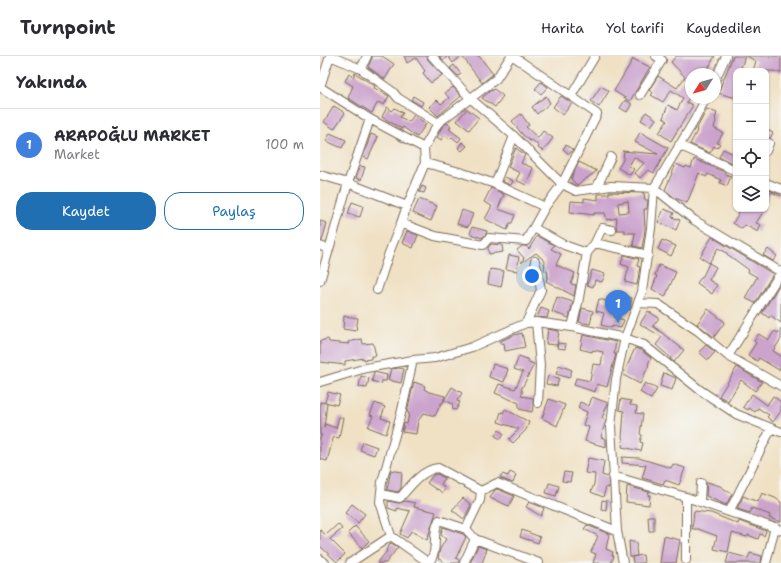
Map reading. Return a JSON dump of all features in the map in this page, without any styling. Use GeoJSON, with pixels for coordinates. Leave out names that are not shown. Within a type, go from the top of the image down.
{"type":"FeatureCollection","features":[{"type":"Feature","properties":{"kind":"street"},"geometry":{"type":"LineString","coordinates":[[424,148],[370,119],[320,87],[330,56],[361,69],[393,92],[398,98],[438,123]]}},
{"type":"Feature","properties":{"kind":"street"},"geometry":{"type":"LineString","coordinates":[[361,69],[367,56]]}},
{"type":"Feature","properties":{"kind":"street"},"geometry":{"type":"LineString","coordinates":[[432,56],[470,98],[514,136],[562,184],[576,191],[611,186],[654,188],[694,220],[781,272],[728,356]]}},
{"type":"Feature","properties":{"kind":"street"},"geometry":{"type":"LineString","coordinates":[[377,290],[389,253],[407,206],[425,163],[424,148],[438,123],[496,79],[512,56],[597,114],[562,184],[545,207],[526,241],[489,238],[483,244],[435,236],[401,223]]}},
{"type":"Feature","properties":{"kind":"street"},"geometry":{"type":"LineString","coordinates":[[571,96],[595,56]]}},
{"type":"Feature","properties":{"kind":"street"},"geometry":{"type":"LineString","coordinates":[[640,95],[662,60],[656,56]]}},
{"type":"Feature","properties":{"kind":"street"},"geometry":{"type":"LineString","coordinates":[[720,68],[726,56]]}},
{"type":"Feature","properties":{"kind":"street"},"geometry":{"type":"LineString","coordinates":[[623,563],[617,531],[611,426],[616,379],[625,338],[642,292],[648,255],[654,188],[703,104]]}},
{"type":"Feature","properties":{"kind":"street"},"geometry":{"type":"LineString","coordinates":[[320,281],[348,183],[370,119]]}},
{"type":"Feature","properties":{"kind":"street"},"geometry":{"type":"LineString","coordinates":[[495,184],[514,136]]}},
{"type":"Feature","properties":{"kind":"street"},"geometry":{"type":"LineString","coordinates":[[679,145],[733,170]]}},
{"type":"Feature","properties":{"kind":"street"},"geometry":{"type":"LineString","coordinates":[[597,187],[611,157]]}},
{"type":"Feature","properties":{"kind":"street"},"geometry":{"type":"LineString","coordinates":[[425,163],[460,172],[495,184],[545,207]]}},
{"type":"Feature","properties":{"kind":"street"},"geometry":{"type":"LineString","coordinates":[[320,174],[348,183],[407,206]]}},
{"type":"Feature","properties":{"kind":"street"},"geometry":{"type":"LineString","coordinates":[[769,184],[781,189]]}},
{"type":"Feature","properties":{"kind":"street"},"geometry":{"type":"LineString","coordinates":[[534,228],[564,245],[587,253]]}},
{"type":"Feature","properties":{"kind":"street"},"geometry":{"type":"LineString","coordinates":[[572,326],[580,296],[587,253],[595,243],[602,228],[612,230]]}},
{"type":"Feature","properties":{"kind":"street"},"geometry":{"type":"LineString","coordinates":[[595,243],[648,255]]}},
{"type":"Feature","properties":{"kind":"street"},"geometry":{"type":"LineString","coordinates":[[320,246],[329,249]]}},
{"type":"Feature","properties":{"kind":"street"},"geometry":{"type":"LineString","coordinates":[[526,323],[541,290],[535,261]]}},
{"type":"Feature","properties":{"kind":"street"},"geometry":{"type":"LineString","coordinates":[[638,303],[658,304],[698,331],[728,356],[781,386]]}},
{"type":"Feature","properties":{"kind":"street"},"geometry":{"type":"LineString","coordinates":[[536,322],[540,365],[538,403]]}},
{"type":"Feature","properties":{"kind":"street"},"geometry":{"type":"LineString","coordinates":[[320,382],[366,368],[435,358],[472,347],[526,323],[536,322],[572,326],[625,338],[644,345],[700,390],[736,414],[781,432]]}},
{"type":"Feature","properties":{"kind":"street"},"geometry":{"type":"LineString","coordinates":[[413,360],[402,410],[382,482],[380,502],[391,536],[429,563],[434,556],[436,547],[436,529],[439,520],[466,529],[475,539],[539,563]]}},
{"type":"Feature","properties":{"kind":"street"},"geometry":{"type":"LineString","coordinates":[[728,512],[771,428]]}},
{"type":"Feature","properties":{"kind":"street"},"geometry":{"type":"LineString","coordinates":[[381,494],[400,498],[414,482],[433,469],[438,468],[481,491]]}},
{"type":"Feature","properties":{"kind":"street"},"geometry":{"type":"LineString","coordinates":[[613,476],[686,497],[778,528],[766,563]]}},
{"type":"Feature","properties":{"kind":"street"},"geometry":{"type":"LineString","coordinates":[[481,491],[497,483],[617,531]]}},
{"type":"Feature","properties":{"kind":"street"},"geometry":{"type":"LineString","coordinates":[[700,502],[701,483]]}},
{"type":"Feature","properties":{"kind":"street"},"geometry":{"type":"LineString","coordinates":[[466,529],[480,500],[481,491]]}},
{"type":"Feature","properties":{"kind":"street"},"geometry":{"type":"LineString","coordinates":[[686,497],[686,560]]}},
{"type":"Feature","properties":{"kind":"street"},"geometry":{"type":"LineString","coordinates":[[350,563],[391,536]]}},
{"type":"Feature","properties":{"kind":"street"},"geometry":{"type":"LineString","coordinates":[[464,563],[475,539]]}},
{"type":"Feature","properties":{"kind":"street"},"geometry":{"type":"LineString","coordinates":[[320,559],[325,563]]}},
{"type":"Feature","properties":{"kind":"building"},"geometry":{"type":"Polygon","coordinates":[[[373,56],[382,56],[394,64],[385,79],[368,67],[373,56]]]}},
{"type":"Feature","properties":{"kind":"building"},"geometry":{"type":"Polygon","coordinates":[[[404,56],[427,56],[428,60],[442,75],[431,83],[423,73],[425,71],[416,58],[407,63],[404,56]]]}},
{"type":"Feature","properties":{"kind":"building"},"geometry":{"type":"Polygon","coordinates":[[[439,56],[448,56],[443,60],[439,56]]]}},
{"type":"Feature","properties":{"kind":"building"},"geometry":{"type":"Polygon","coordinates":[[[448,56],[462,56],[453,63],[448,56]]]}},
{"type":"Feature","properties":{"kind":"building"},"geometry":{"type":"Polygon","coordinates":[[[462,56],[479,56],[493,74],[482,83],[462,56]]]}},
{"type":"Feature","properties":{"kind":"building"},"geometry":{"type":"Polygon","coordinates":[[[676,56],[715,56],[708,68],[685,68],[685,77],[671,62],[676,56]]]}},
{"type":"Feature","properties":{"kind":"building"},"geometry":{"type":"Polygon","coordinates":[[[733,56],[745,56],[741,68],[733,68],[733,97],[721,94],[721,86],[733,56]]]}},
{"type":"Feature","properties":{"kind":"building"},"geometry":{"type":"Polygon","coordinates":[[[746,56],[781,56],[781,73],[769,71],[769,68],[754,68],[756,61],[746,56]]]}},
{"type":"Feature","properties":{"kind":"building"},"geometry":{"type":"Polygon","coordinates":[[[633,59],[650,67],[630,101],[614,91],[633,59]]]}},
{"type":"Feature","properties":{"kind":"building"},"geometry":{"type":"Polygon","coordinates":[[[454,65],[461,74],[458,76],[450,68],[454,65]]]}},
{"type":"Feature","properties":{"kind":"building"},"geometry":{"type":"Polygon","coordinates":[[[355,73],[375,86],[374,88],[389,96],[384,105],[378,102],[372,113],[348,98],[353,86],[345,81],[349,74],[353,77],[355,73]]]}},
{"type":"Feature","properties":{"kind":"building"},"geometry":{"type":"Polygon","coordinates":[[[658,76],[677,88],[685,77],[685,104],[693,105],[671,141],[659,133],[667,121],[663,118],[668,105],[677,110],[683,98],[671,90],[663,102],[651,95],[653,93],[649,90],[658,76]]]}},
{"type":"Feature","properties":{"kind":"building"},"geometry":{"type":"Polygon","coordinates":[[[541,82],[548,87],[541,94],[535,89],[541,82]]]}},
{"type":"Feature","properties":{"kind":"building"},"geometry":{"type":"Polygon","coordinates":[[[601,86],[609,91],[599,107],[591,101],[601,86]]]}},
{"type":"Feature","properties":{"kind":"building"},"geometry":{"type":"Polygon","coordinates":[[[453,87],[461,96],[438,116],[429,107],[437,100],[441,104],[449,98],[445,93],[453,87]]]}},
{"type":"Feature","properties":{"kind":"building"},"geometry":{"type":"Polygon","coordinates":[[[494,89],[503,96],[495,107],[482,98],[494,89]]]}},
{"type":"Feature","properties":{"kind":"building"},"geometry":{"type":"Polygon","coordinates":[[[413,96],[423,102],[421,106],[411,100],[413,96]]]}},
{"type":"Feature","properties":{"kind":"building"},"geometry":{"type":"Polygon","coordinates":[[[546,96],[550,103],[537,114],[532,107],[546,96]]]}},
{"type":"Feature","properties":{"kind":"building"},"geometry":{"type":"Polygon","coordinates":[[[561,96],[572,103],[563,115],[553,107],[561,96]]]}},
{"type":"Feature","properties":{"kind":"building"},"geometry":{"type":"Polygon","coordinates":[[[625,100],[631,103],[627,112],[620,108],[625,100]]]}},
{"type":"Feature","properties":{"kind":"building"},"geometry":{"type":"Polygon","coordinates":[[[334,106],[345,113],[334,129],[324,122],[334,106]]]}},
{"type":"Feature","properties":{"kind":"building"},"geometry":{"type":"Polygon","coordinates":[[[387,107],[392,111],[395,108],[403,113],[400,117],[409,122],[414,115],[426,124],[417,137],[403,127],[402,129],[382,117],[387,107]]]}},
{"type":"Feature","properties":{"kind":"building"},"geometry":{"type":"Polygon","coordinates":[[[467,109],[479,118],[469,130],[457,121],[467,109]]]}},
{"type":"Feature","properties":{"kind":"building"},"geometry":{"type":"Polygon","coordinates":[[[707,109],[717,113],[714,128],[723,133],[717,143],[720,144],[717,148],[714,146],[710,153],[690,144],[707,109]]]}},
{"type":"Feature","properties":{"kind":"building"},"geometry":{"type":"Polygon","coordinates":[[[646,112],[656,119],[651,126],[641,120],[646,112]]]}},
{"type":"Feature","properties":{"kind":"building"},"geometry":{"type":"Polygon","coordinates":[[[521,114],[529,125],[526,127],[538,138],[543,131],[553,138],[543,151],[538,148],[539,146],[532,140],[530,141],[522,134],[512,121],[521,114]]]}},
{"type":"Feature","properties":{"kind":"building"},"geometry":{"type":"Polygon","coordinates":[[[447,123],[451,126],[449,129],[461,138],[458,142],[452,137],[450,139],[444,135],[441,140],[437,137],[442,127],[447,123]]]}},
{"type":"Feature","properties":{"kind":"building"},"geometry":{"type":"Polygon","coordinates":[[[769,131],[773,133],[769,138],[769,131]]]}},
{"type":"Feature","properties":{"kind":"building"},"geometry":{"type":"Polygon","coordinates":[[[640,132],[668,148],[654,173],[648,170],[640,178],[635,173],[644,163],[634,157],[629,166],[634,169],[630,175],[618,168],[623,160],[624,152],[622,151],[658,154],[635,142],[640,132]]]}},
{"type":"Feature","properties":{"kind":"building"},"geometry":{"type":"Polygon","coordinates":[[[330,133],[346,140],[342,148],[326,141],[330,133]]]}},
{"type":"Feature","properties":{"kind":"building"},"geometry":{"type":"Polygon","coordinates":[[[371,134],[378,137],[368,159],[363,157],[371,134]]]}},
{"type":"Feature","properties":{"kind":"building"},"geometry":{"type":"Polygon","coordinates":[[[462,142],[467,146],[462,151],[458,148],[462,142]]]}},
{"type":"Feature","properties":{"kind":"building"},"geometry":{"type":"Polygon","coordinates":[[[566,145],[573,150],[569,154],[563,149],[566,145]]]}},
{"type":"Feature","properties":{"kind":"building"},"geometry":{"type":"Polygon","coordinates":[[[516,148],[525,155],[521,163],[533,168],[526,185],[516,180],[520,173],[508,167],[516,148]]]}},
{"type":"Feature","properties":{"kind":"building"},"geometry":{"type":"Polygon","coordinates":[[[723,149],[733,154],[733,164],[719,157],[723,149]]]}},
{"type":"Feature","properties":{"kind":"building"},"geometry":{"type":"Polygon","coordinates":[[[694,159],[731,176],[727,186],[720,183],[721,180],[708,174],[706,177],[699,173],[687,203],[675,198],[665,190],[676,164],[685,168],[686,166],[691,168],[694,159]]]}},
{"type":"Feature","properties":{"kind":"building"},"geometry":{"type":"Polygon","coordinates":[[[579,162],[597,171],[577,185],[571,179],[579,162]]]}},
{"type":"Feature","properties":{"kind":"building"},"geometry":{"type":"Polygon","coordinates":[[[360,166],[365,167],[361,180],[356,178],[360,166]]]}},
{"type":"Feature","properties":{"kind":"building"},"geometry":{"type":"Polygon","coordinates":[[[505,177],[513,181],[511,185],[503,182],[505,177]]]}},
{"type":"Feature","properties":{"kind":"building"},"geometry":{"type":"Polygon","coordinates":[[[422,186],[426,188],[424,193],[419,192],[422,186]]]}},
{"type":"Feature","properties":{"kind":"building"},"geometry":{"type":"Polygon","coordinates":[[[491,188],[504,194],[498,209],[515,215],[507,230],[485,219],[492,206],[484,202],[491,188]]]}},
{"type":"Feature","properties":{"kind":"building"},"geometry":{"type":"Polygon","coordinates":[[[769,190],[781,194],[781,196],[771,192],[769,196],[769,190]]]}},
{"type":"Feature","properties":{"kind":"building"},"geometry":{"type":"Polygon","coordinates":[[[609,192],[644,193],[645,200],[648,200],[647,209],[644,209],[645,230],[642,248],[633,246],[635,233],[625,233],[625,230],[617,230],[617,218],[607,220],[605,213],[594,213],[594,215],[570,212],[571,201],[584,202],[584,198],[598,200],[598,194],[609,194],[609,192]],[[628,201],[618,203],[619,213],[629,212],[628,201]]]}},
{"type":"Feature","properties":{"kind":"building"},"geometry":{"type":"Polygon","coordinates":[[[419,199],[437,206],[431,221],[413,213],[419,199]]]}},
{"type":"Feature","properties":{"kind":"building"},"geometry":{"type":"Polygon","coordinates":[[[352,202],[363,206],[360,217],[348,214],[352,202]]]}},
{"type":"Feature","properties":{"kind":"building"},"geometry":{"type":"Polygon","coordinates":[[[664,209],[674,213],[672,217],[680,220],[676,230],[658,222],[664,209]]]}},
{"type":"Feature","properties":{"kind":"building"},"geometry":{"type":"Polygon","coordinates":[[[462,210],[473,214],[468,227],[457,224],[462,210]]]}},
{"type":"Feature","properties":{"kind":"building"},"geometry":{"type":"Polygon","coordinates":[[[739,212],[763,212],[756,223],[761,225],[758,232],[745,225],[742,229],[733,223],[739,212]]]}},
{"type":"Feature","properties":{"kind":"building"},"geometry":{"type":"Polygon","coordinates":[[[320,221],[327,223],[322,241],[320,241],[320,221]]]}},
{"type":"Feature","properties":{"kind":"building"},"geometry":{"type":"Polygon","coordinates":[[[472,227],[487,231],[486,234],[482,238],[470,234],[472,227]]]}},
{"type":"Feature","properties":{"kind":"building"},"geometry":{"type":"Polygon","coordinates":[[[407,231],[418,235],[413,248],[402,243],[407,231]]]}},
{"type":"Feature","properties":{"kind":"building"},"geometry":{"type":"Polygon","coordinates":[[[537,236],[554,245],[551,249],[561,254],[556,265],[575,273],[571,284],[576,285],[574,296],[546,281],[548,275],[547,271],[544,270],[545,261],[536,253],[521,263],[524,258],[517,250],[522,246],[526,246],[529,249],[537,236]]]}},
{"type":"Feature","properties":{"kind":"building"},"geometry":{"type":"Polygon","coordinates":[[[712,237],[773,274],[755,303],[745,298],[757,277],[748,272],[749,270],[718,248],[709,263],[700,257],[712,237]]]}},
{"type":"Feature","properties":{"kind":"building"},"geometry":{"type":"Polygon","coordinates":[[[662,240],[676,246],[671,256],[658,249],[662,240]]]}},
{"type":"Feature","properties":{"kind":"building"},"geometry":{"type":"Polygon","coordinates":[[[491,244],[502,245],[503,252],[489,254],[488,248],[491,244]]]}},
{"type":"Feature","properties":{"kind":"building"},"geometry":{"type":"Polygon","coordinates":[[[768,249],[777,256],[773,261],[763,255],[768,249]]]}},
{"type":"Feature","properties":{"kind":"building"},"geometry":{"type":"Polygon","coordinates":[[[509,255],[519,257],[517,271],[506,269],[509,255]]]}},
{"type":"Feature","properties":{"kind":"building"},"geometry":{"type":"Polygon","coordinates":[[[624,255],[639,259],[637,266],[640,267],[637,285],[625,282],[629,267],[621,264],[624,255]]]}},
{"type":"Feature","properties":{"kind":"building"},"geometry":{"type":"Polygon","coordinates":[[[709,263],[716,267],[709,280],[717,285],[712,294],[697,283],[703,276],[709,263]]]}},
{"type":"Feature","properties":{"kind":"building"},"geometry":{"type":"Polygon","coordinates":[[[659,265],[676,272],[665,297],[652,289],[659,265]]]}},
{"type":"Feature","properties":{"kind":"building"},"geometry":{"type":"Polygon","coordinates":[[[490,269],[504,271],[501,287],[488,284],[490,269]]]}},
{"type":"Feature","properties":{"kind":"building"},"geometry":{"type":"Polygon","coordinates":[[[592,270],[605,274],[602,282],[595,280],[593,287],[587,285],[592,270]]]}},
{"type":"Feature","properties":{"kind":"building"},"geometry":{"type":"Polygon","coordinates":[[[781,282],[781,323],[770,315],[769,318],[762,313],[781,282]]]}},
{"type":"Feature","properties":{"kind":"building"},"geometry":{"type":"Polygon","coordinates":[[[619,295],[632,298],[629,310],[617,307],[614,317],[624,320],[621,328],[612,326],[612,328],[601,325],[604,313],[596,311],[599,299],[617,304],[619,295]]]}},
{"type":"Feature","properties":{"kind":"building"},"geometry":{"type":"Polygon","coordinates":[[[557,297],[573,302],[569,318],[552,312],[557,297]]]}},
{"type":"Feature","properties":{"kind":"building"},"geometry":{"type":"Polygon","coordinates":[[[541,308],[549,311],[547,318],[537,317],[541,308]]]}},
{"type":"Feature","properties":{"kind":"building"},"geometry":{"type":"Polygon","coordinates":[[[582,308],[593,311],[590,324],[579,322],[582,308]]]}},
{"type":"Feature","properties":{"kind":"building"},"geometry":{"type":"Polygon","coordinates":[[[708,309],[725,322],[714,337],[697,324],[708,309]]]}},
{"type":"Feature","properties":{"kind":"building"},"geometry":{"type":"Polygon","coordinates":[[[648,311],[659,318],[653,326],[684,350],[674,362],[656,345],[662,337],[640,324],[648,311]]]}},
{"type":"Feature","properties":{"kind":"building"},"geometry":{"type":"Polygon","coordinates":[[[344,316],[358,318],[356,331],[343,329],[344,316]]]}},
{"type":"Feature","properties":{"kind":"building"},"geometry":{"type":"Polygon","coordinates":[[[781,328],[781,339],[773,351],[781,356],[781,367],[779,370],[759,358],[757,361],[748,355],[756,343],[754,341],[759,334],[768,340],[775,331],[778,333],[781,328]]]}},
{"type":"Feature","properties":{"kind":"building"},"geometry":{"type":"Polygon","coordinates":[[[548,329],[559,331],[557,345],[546,344],[548,329]]]}},
{"type":"Feature","properties":{"kind":"building"},"geometry":{"type":"Polygon","coordinates":[[[522,333],[525,347],[505,351],[504,343],[500,344],[500,341],[522,333]]]}},
{"type":"Feature","properties":{"kind":"building"},"geometry":{"type":"Polygon","coordinates":[[[583,335],[616,342],[614,354],[616,354],[607,387],[597,384],[595,392],[574,385],[576,378],[590,381],[593,364],[601,365],[603,352],[593,350],[592,352],[580,349],[583,335]]]}},
{"type":"Feature","properties":{"kind":"building"},"geometry":{"type":"Polygon","coordinates":[[[328,339],[329,342],[349,344],[348,342],[362,339],[363,344],[373,343],[376,356],[371,356],[371,359],[364,360],[364,358],[345,361],[345,365],[320,362],[320,341],[328,339]]]}},
{"type":"Feature","properties":{"kind":"building"},"geometry":{"type":"Polygon","coordinates":[[[558,343],[566,344],[565,349],[557,348],[558,343]]]}},
{"type":"Feature","properties":{"kind":"building"},"geometry":{"type":"Polygon","coordinates":[[[706,345],[715,352],[708,360],[699,352],[706,345]]]}},
{"type":"Feature","properties":{"kind":"building"},"geometry":{"type":"Polygon","coordinates":[[[635,348],[641,350],[651,358],[640,384],[623,375],[635,348]]]}},
{"type":"Feature","properties":{"kind":"building"},"geometry":{"type":"Polygon","coordinates":[[[519,356],[534,364],[521,390],[523,391],[521,396],[533,398],[532,412],[519,409],[519,403],[495,393],[499,384],[515,389],[523,372],[514,369],[519,356]]]}},
{"type":"Feature","properties":{"kind":"building"},"geometry":{"type":"Polygon","coordinates":[[[493,364],[508,369],[504,382],[489,377],[493,364]]]}},
{"type":"Feature","properties":{"kind":"building"},"geometry":{"type":"Polygon","coordinates":[[[559,365],[572,370],[569,378],[556,374],[559,365]]]}},
{"type":"Feature","properties":{"kind":"building"},"geometry":{"type":"Polygon","coordinates":[[[737,367],[762,382],[755,391],[741,380],[728,401],[719,396],[737,367]]]}},
{"type":"Feature","properties":{"kind":"building"},"geometry":{"type":"Polygon","coordinates":[[[391,369],[404,369],[401,383],[388,380],[391,369]]]}},
{"type":"Feature","properties":{"kind":"building"},"geometry":{"type":"Polygon","coordinates":[[[374,372],[387,375],[386,381],[382,381],[381,384],[372,381],[374,372]]]}},
{"type":"Feature","properties":{"kind":"building"},"geometry":{"type":"Polygon","coordinates":[[[664,373],[676,378],[672,390],[660,386],[664,373]]]}},
{"type":"Feature","properties":{"kind":"building"},"geometry":{"type":"Polygon","coordinates":[[[361,376],[369,378],[367,388],[359,387],[361,376]]]}},
{"type":"Feature","properties":{"kind":"building"},"geometry":{"type":"Polygon","coordinates":[[[548,376],[559,378],[557,386],[546,384],[548,376]]]}},
{"type":"Feature","properties":{"kind":"building"},"geometry":{"type":"Polygon","coordinates":[[[414,382],[425,386],[424,389],[429,392],[445,396],[443,403],[441,403],[435,416],[424,413],[418,421],[416,434],[402,432],[404,423],[407,424],[409,413],[407,412],[414,382]]]}},
{"type":"Feature","properties":{"kind":"building"},"geometry":{"type":"Polygon","coordinates":[[[645,383],[657,389],[651,399],[640,392],[645,383]]]}},
{"type":"Feature","properties":{"kind":"building"},"geometry":{"type":"Polygon","coordinates":[[[452,387],[462,393],[457,401],[460,402],[456,410],[452,409],[453,404],[444,400],[452,387]]]}},
{"type":"Feature","properties":{"kind":"building"},"geometry":{"type":"Polygon","coordinates":[[[328,392],[340,395],[337,405],[325,402],[328,392]]]}},
{"type":"Feature","properties":{"kind":"building"},"geometry":{"type":"Polygon","coordinates":[[[752,394],[767,405],[773,396],[781,402],[781,411],[773,422],[767,417],[769,415],[758,408],[755,412],[749,408],[748,410],[743,407],[752,394]]]}},
{"type":"Feature","properties":{"kind":"building"},"geometry":{"type":"Polygon","coordinates":[[[592,397],[608,403],[602,418],[606,420],[601,437],[606,439],[606,447],[585,441],[589,427],[583,425],[587,412],[578,408],[580,402],[589,406],[592,397]]]}},
{"type":"Feature","properties":{"kind":"building"},"geometry":{"type":"Polygon","coordinates":[[[549,399],[565,405],[557,426],[542,418],[549,399]]]}},
{"type":"Feature","properties":{"kind":"building"},"geometry":{"type":"Polygon","coordinates":[[[621,399],[631,401],[630,405],[637,406],[636,413],[643,414],[640,434],[642,435],[640,442],[643,443],[641,451],[622,447],[624,411],[619,410],[621,399]]]}},
{"type":"Feature","properties":{"kind":"building"},"geometry":{"type":"Polygon","coordinates":[[[320,402],[327,403],[324,428],[325,424],[336,428],[339,417],[343,418],[339,438],[334,437],[327,461],[320,459],[320,437],[322,435],[320,435],[320,402]]]}},
{"type":"Feature","properties":{"kind":"building"},"geometry":{"type":"Polygon","coordinates":[[[375,403],[385,407],[381,418],[390,421],[386,434],[368,427],[373,416],[370,415],[375,403]]]}},
{"type":"Feature","properties":{"kind":"building"},"geometry":{"type":"Polygon","coordinates":[[[505,409],[529,422],[526,430],[513,443],[509,439],[519,429],[498,422],[501,412],[503,413],[505,409]]]}},
{"type":"Feature","properties":{"kind":"building"},"geometry":{"type":"Polygon","coordinates":[[[499,430],[504,434],[501,439],[495,436],[499,430]]]}},
{"type":"Feature","properties":{"kind":"building"},"geometry":{"type":"Polygon","coordinates":[[[363,442],[377,447],[374,455],[360,450],[363,442]]]}},
{"type":"Feature","properties":{"kind":"building"},"geometry":{"type":"Polygon","coordinates":[[[622,457],[639,458],[671,468],[673,464],[685,468],[679,485],[665,480],[663,484],[642,478],[646,465],[622,463],[622,457]]]}},
{"type":"Feature","properties":{"kind":"building"},"geometry":{"type":"Polygon","coordinates":[[[588,458],[604,461],[602,475],[608,477],[609,488],[606,487],[603,497],[591,492],[595,474],[585,473],[588,458]]]}},
{"type":"Feature","properties":{"kind":"building"},"geometry":{"type":"Polygon","coordinates":[[[391,470],[402,472],[401,488],[398,492],[387,490],[391,470]]]}},
{"type":"Feature","properties":{"kind":"building"},"geometry":{"type":"Polygon","coordinates":[[[510,472],[516,475],[513,483],[500,478],[502,474],[508,476],[510,472]]]}},
{"type":"Feature","properties":{"kind":"building"},"geometry":{"type":"Polygon","coordinates":[[[564,472],[572,473],[570,482],[562,481],[564,472]]]}},
{"type":"Feature","properties":{"kind":"building"},"geometry":{"type":"Polygon","coordinates":[[[437,474],[445,478],[441,484],[445,489],[442,493],[427,483],[433,475],[437,474]]]}},
{"type":"Feature","properties":{"kind":"building"},"geometry":{"type":"Polygon","coordinates":[[[707,482],[720,486],[732,494],[726,505],[706,496],[707,482]]]}},
{"type":"Feature","properties":{"kind":"building"},"geometry":{"type":"Polygon","coordinates":[[[549,483],[559,486],[556,496],[546,493],[549,483]]]}},
{"type":"Feature","properties":{"kind":"building"},"geometry":{"type":"Polygon","coordinates":[[[627,486],[649,492],[649,505],[626,502],[627,486]]]}},
{"type":"Feature","properties":{"kind":"building"},"geometry":{"type":"Polygon","coordinates":[[[497,489],[514,496],[509,506],[490,498],[497,489]]]}},
{"type":"Feature","properties":{"kind":"building"},"geometry":{"type":"Polygon","coordinates":[[[762,493],[781,502],[781,522],[769,518],[770,515],[752,508],[750,513],[737,509],[743,496],[758,502],[762,493]]]}},
{"type":"Feature","properties":{"kind":"building"},"geometry":{"type":"Polygon","coordinates":[[[463,498],[471,505],[464,519],[452,510],[463,498]]]}},
{"type":"Feature","properties":{"kind":"building"},"geometry":{"type":"Polygon","coordinates":[[[602,500],[607,501],[606,510],[601,509],[602,500]]]}},
{"type":"Feature","properties":{"kind":"building"},"geometry":{"type":"Polygon","coordinates":[[[388,501],[399,503],[405,501],[415,503],[414,507],[436,512],[427,540],[411,531],[407,538],[400,534],[410,511],[397,508],[397,511],[388,508],[388,501]]]}},
{"type":"Feature","properties":{"kind":"building"},"geometry":{"type":"Polygon","coordinates":[[[529,502],[544,508],[541,516],[526,507],[529,502]]]}},
{"type":"Feature","properties":{"kind":"building"},"geometry":{"type":"Polygon","coordinates":[[[352,504],[365,514],[358,523],[345,513],[352,504]]]}},
{"type":"Feature","properties":{"kind":"building"},"geometry":{"type":"Polygon","coordinates":[[[694,511],[711,513],[738,524],[739,521],[766,531],[764,536],[760,534],[758,539],[748,535],[747,537],[732,533],[728,552],[714,549],[717,536],[698,529],[692,529],[694,511]]]}},
{"type":"Feature","properties":{"kind":"building"},"geometry":{"type":"Polygon","coordinates":[[[648,516],[654,516],[654,531],[649,531],[648,516]]]}},
{"type":"Feature","properties":{"kind":"building"},"geometry":{"type":"Polygon","coordinates":[[[338,524],[342,529],[330,539],[345,554],[337,562],[320,546],[320,530],[326,535],[338,524]]]}},
{"type":"Feature","properties":{"kind":"building"},"geometry":{"type":"Polygon","coordinates":[[[587,525],[609,534],[606,549],[613,552],[612,555],[614,556],[611,563],[593,563],[596,554],[591,552],[598,536],[584,529],[587,525]]]}},
{"type":"Feature","properties":{"kind":"building"},"geometry":{"type":"Polygon","coordinates":[[[355,526],[369,541],[362,548],[348,533],[355,526]]]}},
{"type":"Feature","properties":{"kind":"building"},"geometry":{"type":"Polygon","coordinates":[[[443,527],[463,534],[466,537],[456,558],[459,560],[459,563],[445,563],[438,558],[440,549],[446,539],[441,535],[443,527]]]}},
{"type":"Feature","properties":{"kind":"building"},"geometry":{"type":"Polygon","coordinates":[[[522,530],[540,537],[538,543],[520,537],[522,530]]]}},
{"type":"Feature","properties":{"kind":"building"},"geometry":{"type":"Polygon","coordinates":[[[664,536],[680,540],[676,563],[660,563],[664,536]]]}},
{"type":"Feature","properties":{"kind":"building"},"geometry":{"type":"Polygon","coordinates":[[[629,541],[637,543],[637,556],[630,557],[629,541]]]}},
{"type":"Feature","properties":{"kind":"building"},"geometry":{"type":"Polygon","coordinates":[[[391,543],[398,547],[386,563],[377,563],[387,551],[386,550],[391,543]]]}},
{"type":"Feature","properties":{"kind":"building"},"geometry":{"type":"Polygon","coordinates":[[[478,546],[487,549],[482,563],[470,563],[478,546]]]}},
{"type":"Feature","properties":{"kind":"building"},"geometry":{"type":"Polygon","coordinates":[[[729,553],[748,558],[750,553],[762,556],[761,563],[726,563],[729,553]]]}},
{"type":"Feature","properties":{"kind":"building"},"geometry":{"type":"Polygon","coordinates":[[[643,555],[644,563],[633,563],[632,557],[643,555]]]}},
{"type":"Feature","properties":{"kind":"place","name":"ARAPOĞLU MARKET"},"geometry":{"type":"Point","coordinates":[618,323]}}]}
